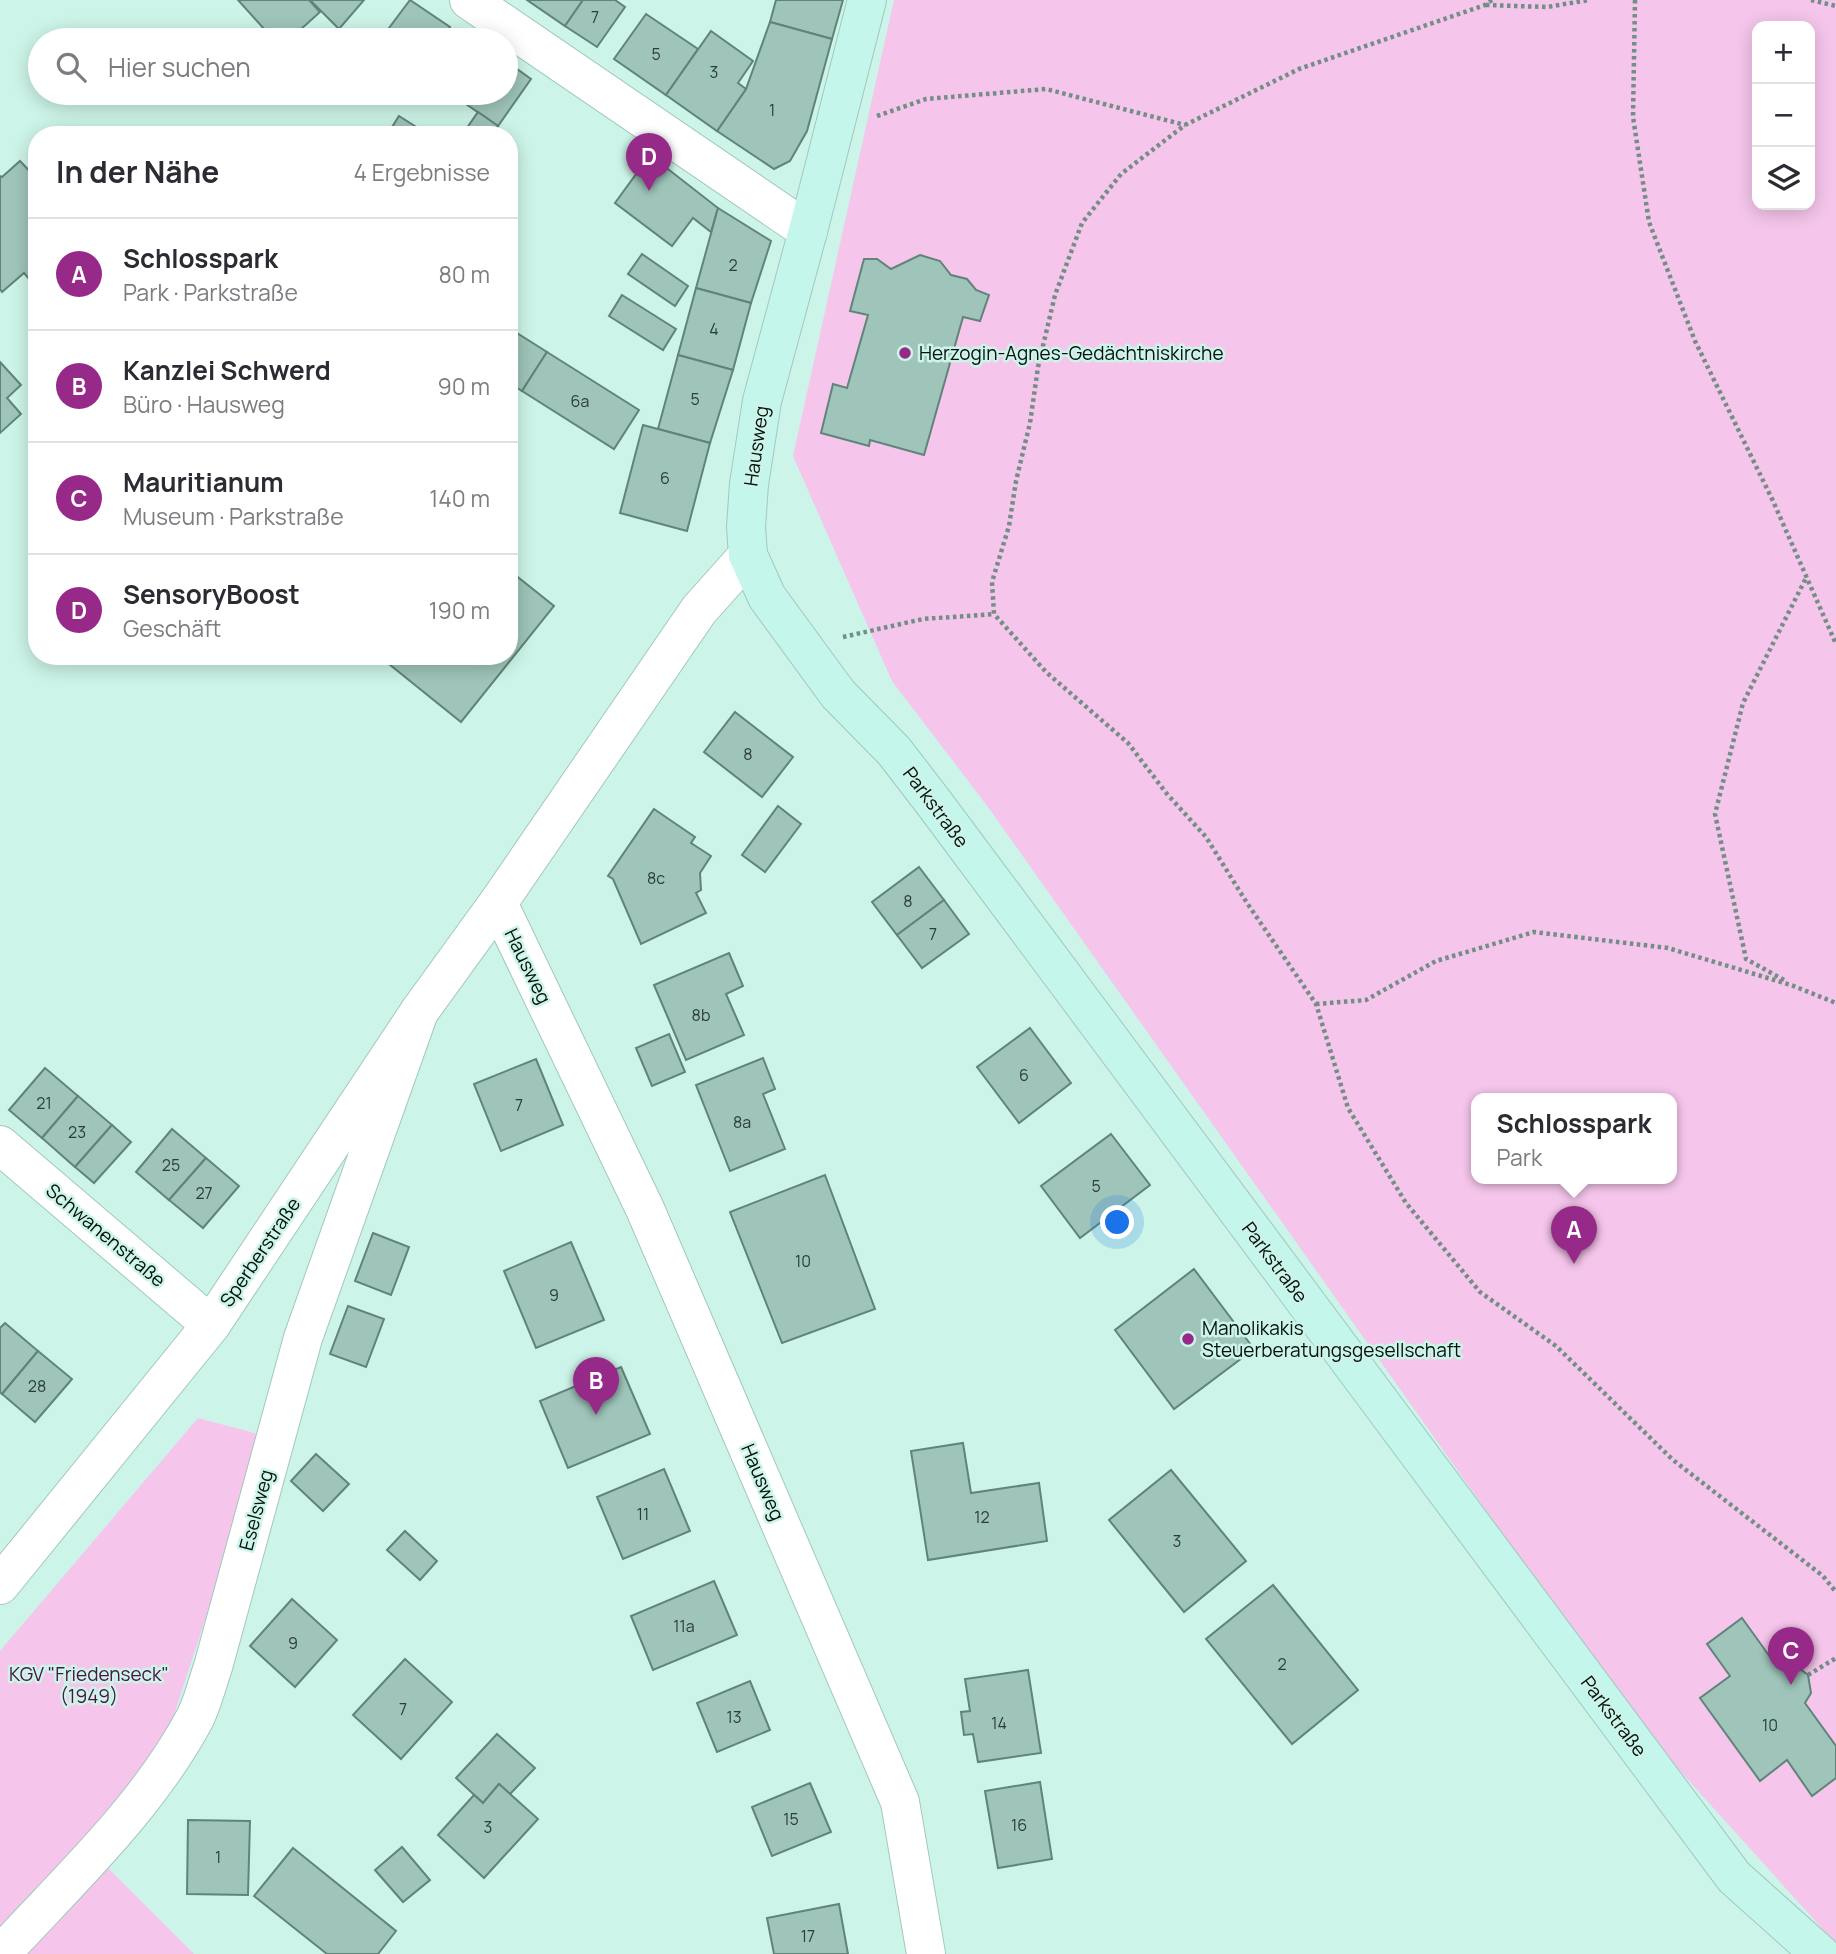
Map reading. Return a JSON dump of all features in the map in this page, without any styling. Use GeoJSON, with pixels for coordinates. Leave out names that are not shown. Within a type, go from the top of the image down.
{"type":"FeatureCollection","features":[{"type":"Feature","properties":{"kind":"street"},"geometry":{"type":"LineString","coordinates":[[469,0],[510,28]]}},
{"type":"Feature","properties":{"kind":"street","name":"Hausweg"},"geometry":{"type":"LineString","coordinates":[[748,555],[746,527],[762,401],[867,0]]}},
{"type":"Feature","properties":{"kind":"street"},"geometry":{"type":"LineString","coordinates":[[518,33],[808,231]]}},
{"type":"Feature","properties":{"kind":"street"},"geometry":{"type":"LineString","coordinates":[[498,903],[699,610],[748,555]]}},
{"type":"Feature","properties":{"kind":"street","name":"Parkstraße"},"geometry":{"type":"LineString","coordinates":[[748,555],[767,597],[804,649],[838,694],[894,751],[934,803],[1734,1878],[1820,1954]]}},
{"type":"Feature","properties":{"kind":"street","name":"Hausweg"},"geometry":{"type":"LineString","coordinates":[[498,903],[645,1209],[900,1802],[926,1954]]}},
{"type":"Feature","properties":{"kind":"street","name":"Sperberstraße"},"geometry":{"type":"LineString","coordinates":[[0,1585],[211,1325],[419,1012],[498,903]]}},
{"type":"Feature","properties":{"kind":"street","name":"Eselsweg"},"geometry":{"type":"LineString","coordinates":[[1,1954],[106,1841],[166,1765],[196,1716],[213,1667],[303,1338],[419,1012]]}},
{"type":"Feature","properties":{"kind":"street","name":"Schwanenstraße"},"geometry":{"type":"LineString","coordinates":[[0,1145],[211,1325]]}},
{"type":"Feature","properties":{"kind":"path"},"geometry":{"type":"LineString","coordinates":[[1492,0],[1485,5],[1298,69],[1185,125],[1121,174],[1082,223],[1055,295],[1038,367],[1030,424],[1016,481],[1009,526],[992,582],[994,614],[1046,672],[1128,743],[1167,794],[1206,838],[1316,1004],[1348,1108],[1406,1203],[1480,1292],[1556,1346],[1673,1460],[1823,1576],[1836,1591]]}},
{"type":"Feature","properties":{"kind":"path"},"geometry":{"type":"LineString","coordinates":[[1485,5],[1547,7],[1589,0]]}},
{"type":"Feature","properties":{"kind":"path"},"geometry":{"type":"LineString","coordinates":[[1635,0],[1633,117],[1649,222],[1695,341],[1773,501],[1836,644]]}},
{"type":"Feature","properties":{"kind":"path"},"geometry":{"type":"LineString","coordinates":[[1811,0],[1836,6]]}},
{"type":"Feature","properties":{"kind":"path"},"geometry":{"type":"LineString","coordinates":[[834,131],[926,99],[1046,89],[1185,125]]}},
{"type":"Feature","properties":{"kind":"path"},"geometry":{"type":"LineString","coordinates":[[1791,985],[1746,959],[1714,814],[1743,703],[1806,577]]}},
{"type":"Feature","properties":{"kind":"path"},"geometry":{"type":"LineString","coordinates":[[804,649],[853,634],[923,619],[994,614]]}},
{"type":"Feature","properties":{"kind":"path"},"geometry":{"type":"LineString","coordinates":[[1316,1004],[1366,1000],[1436,961],[1534,932],[1668,948],[1791,985],[1836,1003]]}},
{"type":"Feature","properties":{"kind":"path"},"geometry":{"type":"LineString","coordinates":[[1808,1675],[1836,1658]]}},
{"type":"Feature","properties":{"kind":"green space"},"geometry":{"type":"Polygon","coordinates":[[[894,0],[1836,0],[1836,1944],[1635,1721],[988,807],[892,681],[793,456],[894,0]]]}},
{"type":"Feature","properties":{"kind":"green space","name":"KGV \"Friedenseck\" (1949)"},"geometry":{"type":"Polygon","coordinates":[[[198,1418],[265,1436],[171,1724],[134,1784],[85,1845],[194,1954],[0,1954],[0,1651],[198,1418]]]}},
{"type":"Feature","properties":{"kind":"building"},"geometry":{"type":"Polygon","coordinates":[[[238,0],[309,0],[320,12],[302,28],[263,28],[238,0]]]}},
{"type":"Feature","properties":{"kind":"building"},"geometry":{"type":"Polygon","coordinates":[[[310,0],[364,0],[338,28],[310,0]]]}},
{"type":"Feature","properties":{"kind":"building"},"geometry":{"type":"Polygon","coordinates":[[[410,0],[450,27],[449,28],[389,28],[410,0]]]}},
{"type":"Feature","properties":{"kind":"building"},"geometry":{"type":"Polygon","coordinates":[[[527,0],[583,0],[565,26],[527,0]]]}},
{"type":"Feature","properties":{"kind":"building"},"geometry":{"type":"Polygon","coordinates":[[[583,0],[615,0],[625,7],[597,47],[565,26],[583,0]]]}},
{"type":"Feature","properties":{"kind":"building"},"geometry":{"type":"Polygon","coordinates":[[[776,0],[843,0],[832,39],[770,22],[776,0]]]}},
{"type":"Feature","properties":{"kind":"building"},"geometry":{"type":"Polygon","coordinates":[[[646,14],[698,49],[666,95],[614,59],[646,14]]]}},
{"type":"Feature","properties":{"kind":"building"},"geometry":{"type":"Polygon","coordinates":[[[770,22],[832,39],[807,131],[790,161],[774,169],[717,131],[746,89],[770,22]]]}},
{"type":"Feature","properties":{"kind":"building"},"geometry":{"type":"Polygon","coordinates":[[[711,31],[753,61],[738,83],[746,89],[717,131],[666,95],[711,31]]]}},
{"type":"Feature","properties":{"kind":"building"},"geometry":{"type":"Polygon","coordinates":[[[518,70],[531,79],[518,98],[518,70]]]}},
{"type":"Feature","properties":{"kind":"building"},"geometry":{"type":"Polygon","coordinates":[[[467,105],[513,105],[498,126],[467,105]]]}},
{"type":"Feature","properties":{"kind":"building"},"geometry":{"type":"Polygon","coordinates":[[[478,112],[498,126],[468,126],[478,112]]]}},
{"type":"Feature","properties":{"kind":"building"},"geometry":{"type":"Polygon","coordinates":[[[399,116],[415,126],[393,126],[399,116]]]}},
{"type":"Feature","properties":{"kind":"building"},"geometry":{"type":"Polygon","coordinates":[[[650,155],[718,208],[711,232],[693,218],[672,246],[615,203],[650,155]]]}},
{"type":"Feature","properties":{"kind":"building"},"geometry":{"type":"Polygon","coordinates":[[[20,161],[28,169],[28,278],[24,273],[2,292],[0,176],[20,161]]]}},
{"type":"Feature","properties":{"kind":"building"},"geometry":{"type":"Polygon","coordinates":[[[718,208],[771,241],[751,303],[696,288],[718,208]]]}},
{"type":"Feature","properties":{"kind":"building"},"geometry":{"type":"Polygon","coordinates":[[[642,254],[688,286],[675,306],[628,274],[642,254]]]}},
{"type":"Feature","properties":{"kind":"building","name":"Herzogin-Agnes-Gedächtniskirche"},"geometry":{"type":"Polygon","coordinates":[[[920,255],[940,261],[951,275],[967,279],[976,290],[989,295],[980,321],[963,317],[924,455],[870,440],[869,446],[821,433],[833,384],[847,388],[868,315],[850,311],[864,259],[877,259],[891,269],[920,255]]]}},
{"type":"Feature","properties":{"kind":"building"},"geometry":{"type":"Polygon","coordinates":[[[696,288],[751,303],[733,370],[678,355],[696,288]]]}},
{"type":"Feature","properties":{"kind":"building"},"geometry":{"type":"Polygon","coordinates":[[[622,295],[676,329],[663,350],[609,316],[622,295]]]}},
{"type":"Feature","properties":{"kind":"building"},"geometry":{"type":"Polygon","coordinates":[[[518,334],[547,352],[522,391],[518,389],[518,334]]]}},
{"type":"Feature","properties":{"kind":"building"},"geometry":{"type":"Polygon","coordinates":[[[547,352],[639,410],[614,449],[522,391],[547,352]]]}},
{"type":"Feature","properties":{"kind":"building"},"geometry":{"type":"Polygon","coordinates":[[[678,355],[733,370],[710,443],[658,429],[678,355]]]}},
{"type":"Feature","properties":{"kind":"building"},"geometry":{"type":"Polygon","coordinates":[[[0,362],[21,385],[7,398],[21,414],[0,433],[0,362]]]}},
{"type":"Feature","properties":{"kind":"building"},"geometry":{"type":"Polygon","coordinates":[[[643,425],[710,443],[687,531],[620,513],[643,425]]]}},
{"type":"Feature","properties":{"kind":"building"},"geometry":{"type":"Polygon","coordinates":[[[518,577],[554,606],[518,651],[518,577]]]}},
{"type":"Feature","properties":{"kind":"building"},"geometry":{"type":"Polygon","coordinates":[[[390,665],[507,665],[461,722],[390,665]]]}},
{"type":"Feature","properties":{"kind":"building"},"geometry":{"type":"Polygon","coordinates":[[[735,712],[793,757],[762,797],[704,752],[735,712]]]}},
{"type":"Feature","properties":{"kind":"building"},"geometry":{"type":"Polygon","coordinates":[[[778,806],[801,824],[765,872],[742,855],[778,806]]]}},
{"type":"Feature","properties":{"kind":"building"},"geometry":{"type":"Polygon","coordinates":[[[654,809],[695,837],[691,843],[711,856],[700,873],[701,890],[696,893],[706,913],[641,944],[613,879],[608,876],[654,809]]]}},
{"type":"Feature","properties":{"kind":"building"},"geometry":{"type":"Polygon","coordinates":[[[919,867],[944,900],[897,935],[872,902],[919,867]]]}},
{"type":"Feature","properties":{"kind":"building"},"geometry":{"type":"Polygon","coordinates":[[[944,900],[969,934],[922,968],[897,935],[944,900]]]}},
{"type":"Feature","properties":{"kind":"building"},"geometry":{"type":"Polygon","coordinates":[[[729,953],[743,986],[726,994],[744,1035],[686,1060],[654,985],[729,953]]]}},
{"type":"Feature","properties":{"kind":"building"},"geometry":{"type":"Polygon","coordinates":[[[1030,1028],[1071,1083],[1019,1123],[977,1067],[1030,1028]]]}},
{"type":"Feature","properties":{"kind":"building"},"geometry":{"type":"Polygon","coordinates":[[[669,1034],[685,1072],[652,1086],[636,1048],[669,1034]]]}},
{"type":"Feature","properties":{"kind":"building"},"geometry":{"type":"Polygon","coordinates":[[[763,1058],[775,1089],[763,1094],[785,1149],[730,1171],[696,1085],[763,1058]]]}},
{"type":"Feature","properties":{"kind":"building"},"geometry":{"type":"Polygon","coordinates":[[[536,1059],[563,1125],[501,1151],[474,1084],[536,1059]]]}},
{"type":"Feature","properties":{"kind":"building"},"geometry":{"type":"Polygon","coordinates":[[[45,1068],[78,1096],[42,1138],[9,1110],[45,1068]]]}},
{"type":"Feature","properties":{"kind":"building"},"geometry":{"type":"Polygon","coordinates":[[[78,1096],[112,1125],[75,1167],[42,1138],[78,1096]]]}},
{"type":"Feature","properties":{"kind":"building"},"geometry":{"type":"Polygon","coordinates":[[[112,1125],[131,1142],[94,1183],[75,1167],[112,1125]]]}},
{"type":"Feature","properties":{"kind":"building"},"geometry":{"type":"Polygon","coordinates":[[[172,1129],[206,1158],[169,1200],[136,1172],[172,1129]]]}},
{"type":"Feature","properties":{"kind":"building"},"geometry":{"type":"Polygon","coordinates":[[[1111,1134],[1150,1185],[1080,1238],[1041,1186],[1111,1134]]]}},
{"type":"Feature","properties":{"kind":"building"},"geometry":{"type":"Polygon","coordinates":[[[206,1158],[239,1186],[203,1228],[169,1200],[206,1158]]]}},
{"type":"Feature","properties":{"kind":"building"},"geometry":{"type":"Polygon","coordinates":[[[825,1175],[875,1309],[782,1343],[730,1212],[825,1175]]]}},
{"type":"Feature","properties":{"kind":"building"},"geometry":{"type":"Polygon","coordinates":[[[373,1233],[409,1247],[391,1295],[355,1281],[373,1233]]]}},
{"type":"Feature","properties":{"kind":"building"},"geometry":{"type":"Polygon","coordinates":[[[571,1242],[604,1320],[536,1348],[504,1271],[571,1242]]]}},
{"type":"Feature","properties":{"kind":"building"},"geometry":{"type":"Polygon","coordinates":[[[1194,1269],[1254,1349],[1174,1409],[1115,1330],[1194,1269]]]}},
{"type":"Feature","properties":{"kind":"building"},"geometry":{"type":"Polygon","coordinates":[[[348,1306],[384,1319],[366,1367],[330,1354],[348,1306]]]}},
{"type":"Feature","properties":{"kind":"building"},"geometry":{"type":"Polygon","coordinates":[[[5,1323],[38,1351],[2,1394],[0,1328],[5,1323]]]}},
{"type":"Feature","properties":{"kind":"building"},"geometry":{"type":"Polygon","coordinates":[[[38,1351],[72,1379],[35,1422],[2,1394],[38,1351]]]}},
{"type":"Feature","properties":{"kind":"building"},"geometry":{"type":"Polygon","coordinates":[[[621,1367],[650,1434],[568,1468],[540,1401],[621,1367]]]}},
{"type":"Feature","properties":{"kind":"building"},"geometry":{"type":"Polygon","coordinates":[[[963,1443],[971,1493],[1039,1483],[1047,1541],[928,1560],[911,1451],[963,1443]]]}},
{"type":"Feature","properties":{"kind":"building"},"geometry":{"type":"Polygon","coordinates":[[[316,1454],[349,1484],[323,1511],[291,1481],[316,1454]]]}},
{"type":"Feature","properties":{"kind":"building"},"geometry":{"type":"Polygon","coordinates":[[[664,1469],[690,1531],[623,1559],[597,1497],[664,1469]]]}},
{"type":"Feature","properties":{"kind":"building"},"geometry":{"type":"Polygon","coordinates":[[[1171,1470],[1246,1561],[1184,1612],[1109,1520],[1171,1470]]]}},
{"type":"Feature","properties":{"kind":"building"},"geometry":{"type":"Polygon","coordinates":[[[405,1531],[437,1561],[420,1580],[387,1550],[405,1531]]]}},
{"type":"Feature","properties":{"kind":"building"},"geometry":{"type":"Polygon","coordinates":[[[714,1581],[737,1635],[653,1670],[631,1616],[714,1581]]]}},
{"type":"Feature","properties":{"kind":"building"},"geometry":{"type":"Polygon","coordinates":[[[1273,1585],[1358,1690],[1292,1744],[1206,1639],[1273,1585]]]}},
{"type":"Feature","properties":{"kind":"building"},"geometry":{"type":"Polygon","coordinates":[[[292,1599],[337,1640],[295,1687],[250,1646],[292,1599]]]}},
{"type":"Feature","properties":{"kind":"building"},"geometry":{"type":"Polygon","coordinates":[[[1742,1618],[1778,1668],[1799,1668],[1808,1675],[1811,1693],[1805,1703],[1836,1746],[1836,1778],[1812,1796],[1787,1760],[1760,1781],[1700,1698],[1730,1676],[1707,1644],[1742,1618]]]}},
{"type":"Feature","properties":{"kind":"building"},"geometry":{"type":"Polygon","coordinates":[[[405,1659],[452,1702],[401,1759],[353,1715],[405,1659]]]}},
{"type":"Feature","properties":{"kind":"building"},"geometry":{"type":"Polygon","coordinates":[[[1028,1670],[1041,1753],[978,1762],[973,1734],[964,1735],[961,1712],[970,1711],[965,1679],[1028,1670]]]}},
{"type":"Feature","properties":{"kind":"building"},"geometry":{"type":"Polygon","coordinates":[[[750,1681],[770,1730],[717,1752],[697,1703],[750,1681]]]}},
{"type":"Feature","properties":{"kind":"building"},"geometry":{"type":"Polygon","coordinates":[[[497,1734],[535,1768],[510,1794],[499,1784],[483,1803],[456,1778],[497,1734]]]}},
{"type":"Feature","properties":{"kind":"building"},"geometry":{"type":"Polygon","coordinates":[[[1040,1782],[1052,1859],[998,1868],[985,1791],[1040,1782]]]}},
{"type":"Feature","properties":{"kind":"building"},"geometry":{"type":"Polygon","coordinates":[[[810,1783],[831,1832],[772,1856],[752,1807],[810,1783]]]}},
{"type":"Feature","properties":{"kind":"building"},"geometry":{"type":"Polygon","coordinates":[[[499,1784],[538,1819],[484,1878],[438,1835],[474,1795],[483,1803],[499,1784]]]}},
{"type":"Feature","properties":{"kind":"building"},"geometry":{"type":"Polygon","coordinates":[[[188,1820],[250,1821],[248,1895],[187,1894],[188,1820]]]}},
{"type":"Feature","properties":{"kind":"building"},"geometry":{"type":"Polygon","coordinates":[[[402,1847],[430,1880],[403,1902],[375,1870],[402,1847]]]}},
{"type":"Feature","properties":{"kind":"building"},"geometry":{"type":"Polygon","coordinates":[[[293,1848],[396,1931],[378,1954],[327,1954],[254,1896],[293,1848]]]}},
{"type":"Feature","properties":{"kind":"building"},"geometry":{"type":"Polygon","coordinates":[[[839,1904],[848,1954],[774,1954],[767,1918],[839,1904]]]}},
{"type":"Feature","properties":{"kind":"place","name":"SensoryBoost"},"geometry":{"type":"Point","coordinates":[649,191]}},
{"type":"Feature","properties":{"kind":"place","name":"Herzogin-Agnes-Gedächtniskirche"},"geometry":{"type":"Point","coordinates":[905,353]}},
{"type":"Feature","properties":{"kind":"place","name":"Schlosspark"},"geometry":{"type":"Point","coordinates":[1574,1264]}},
{"type":"Feature","properties":{"kind":"place","name":"Manolikakis Steuerberatungsgesellschaft"},"geometry":{"type":"Point","coordinates":[1188,1339]}},
{"type":"Feature","properties":{"kind":"place","name":"Kanzlei Schwerd"},"geometry":{"type":"Point","coordinates":[596,1415]}},
{"type":"Feature","properties":{"kind":"place","name":"Mauritianum"},"geometry":{"type":"Point","coordinates":[1791,1685]}}]}
